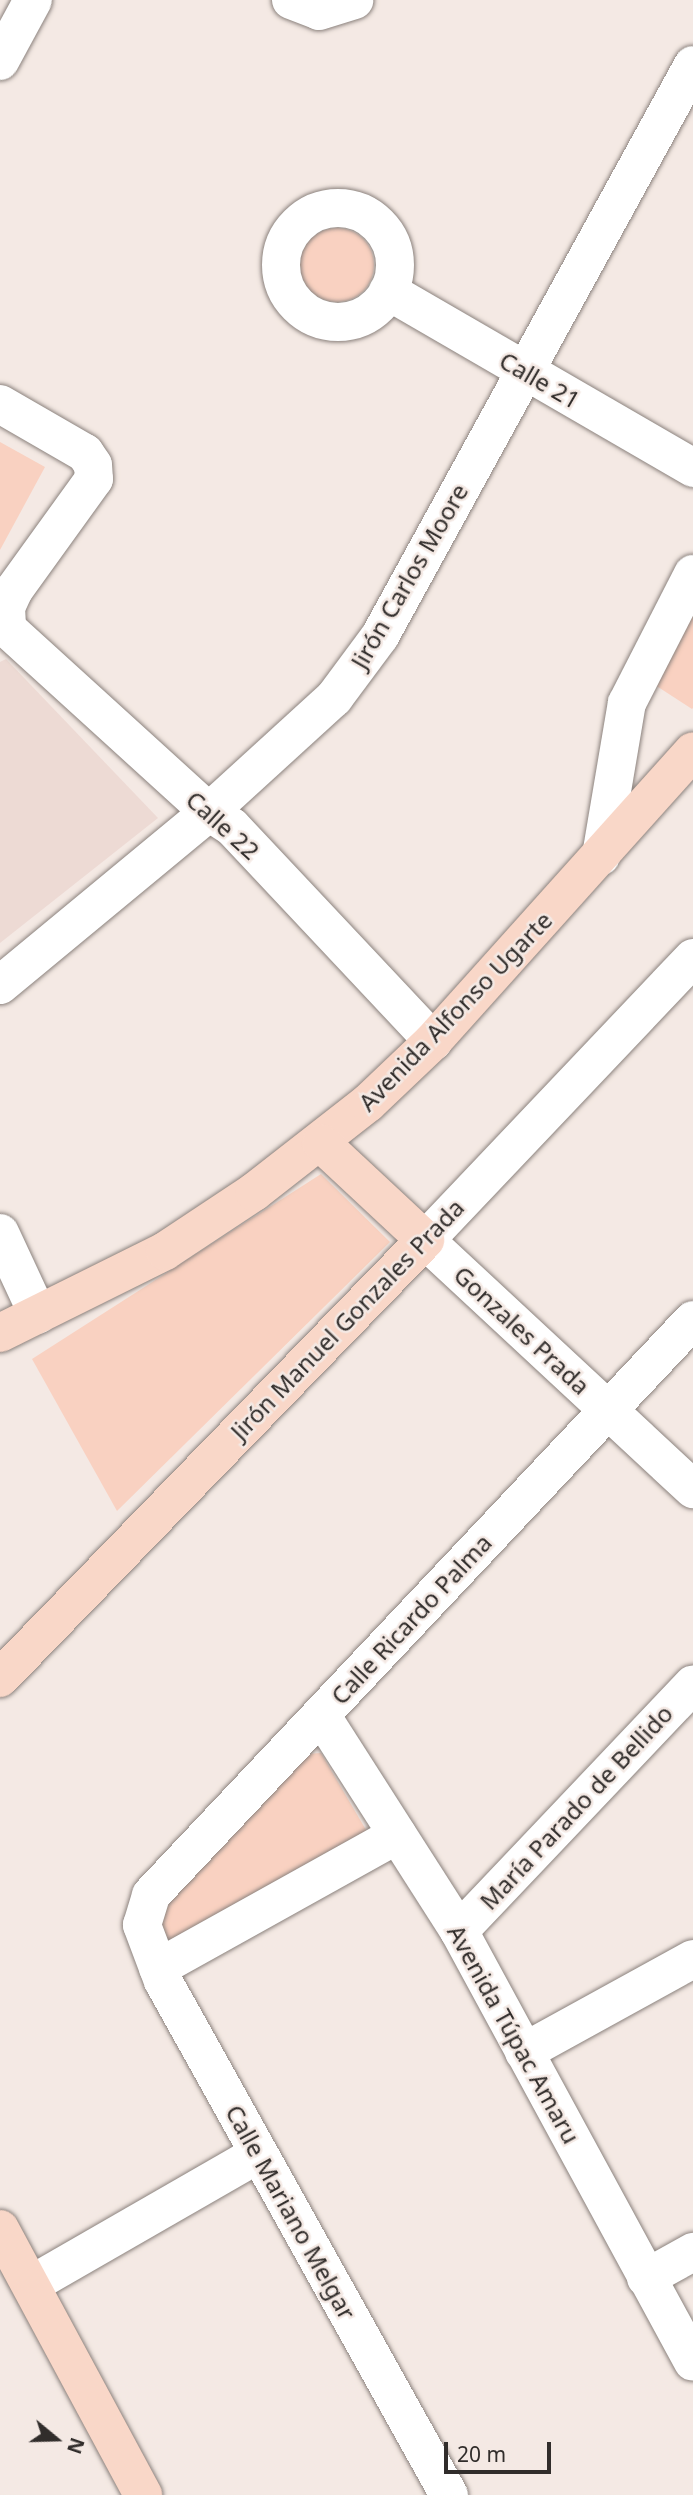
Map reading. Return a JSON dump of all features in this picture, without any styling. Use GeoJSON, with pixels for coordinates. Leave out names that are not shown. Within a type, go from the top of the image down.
{"type":"FeatureCollection","features":[{"type":"Feature","properties":{"kind":"street"},"geometry":{"type":"LineString","coordinates":[[0,61],[33,0]]}},
{"type":"Feature","properties":{"kind":"street"},"geometry":{"type":"LineString","coordinates":[[291,0],[319,11],[354,0]]}},
{"type":"Feature","properties":{"kind":"street","name":"Jirón Carlos Moore"},"geometry":{"type":"LineString","coordinates":[[0,985],[209,812],[334,698],[380,636],[693,65]]}},
{"type":"Feature","properties":{"kind":"street","name":"Calle 21"},"geometry":{"type":"LineString","coordinates":[[388,291],[693,468]]}},
{"type":"Feature","properties":{"kind":"street"},"geometry":{"type":"LineString","coordinates":[[0,404],[85,453],[93,465],[94,479],[14,590],[6,607],[3,624]]}},
{"type":"Feature","properties":{"kind":"street"},"geometry":{"type":"LineString","coordinates":[[601,856],[627,703],[693,574]]}},
{"type":"Feature","properties":{"kind":"street","name":"Calle 22"},"geometry":{"type":"LineString","coordinates":[[3,624],[16,640],[209,812],[232,827],[433,1041]]}},
{"type":"Feature","properties":{"kind":"street","name":"Avenida Alfonso Ugarte"},"geometry":{"type":"LineString","coordinates":[[0,1333],[165,1251],[321,1143],[433,1041],[693,751]]}},
{"type":"Feature","properties":{"kind":"street","name":"Jirón Manuel Gonzales Prada"},"geometry":{"type":"LineString","coordinates":[[0,1678],[425,1240],[693,958]]}},
{"type":"Feature","properties":{"kind":"street","name":"Gonzales Prada"},"geometry":{"type":"LineString","coordinates":[[321,1143],[693,1489]]}},
{"type":"Feature","properties":{"kind":"street"},"geometry":{"type":"LineString","coordinates":[[0,1233],[38,1315]]}},
{"type":"Feature","properties":{"kind":"street","name":"Calle Ricardo Palma"},"geometry":{"type":"LineString","coordinates":[[142,1925],[151,1895],[693,1320]]}},
{"type":"Feature","properties":{"kind":"street","name":"María Parado de Bellido"},"geometry":{"type":"LineString","coordinates":[[459,1931],[693,1684]]}},
{"type":"Feature","properties":{"kind":"street","name":"Avenida Túpac Amaru"},"geometry":{"type":"LineString","coordinates":[[321,1715],[459,1931],[693,2362]]}},
{"type":"Feature","properties":{"kind":"street"},"geometry":{"type":"LineString","coordinates":[[158,1968],[397,1835]]}},
{"type":"Feature","properties":{"kind":"street","name":"Calle Mariano Melgar"},"geometry":{"type":"LineString","coordinates":[[142,1925],[158,1968],[258,2154],[449,2495]]}},
{"type":"Feature","properties":{"kind":"street"},"geometry":{"type":"LineString","coordinates":[[524,2052],[693,1959]]}},
{"type":"Feature","properties":{"kind":"street"},"geometry":{"type":"LineString","coordinates":[[32,2284],[258,2154]]}},
{"type":"Feature","properties":{"kind":"street"},"geometry":{"type":"LineString","coordinates":[[0,2229],[32,2284],[143,2495]]}},
{"type":"Feature","properties":{"kind":"street"},"geometry":{"type":"LineString","coordinates":[[646,2278],[693,2252]]}},
{"type":"Feature","properties":{"kind":"shaded area"},"geometry":{"type":"Polygon","coordinates":[[[330,228],[344,228],[358,234],[368,244],[374,265],[368,286],[358,296],[344,302],[330,302],[316,296],[306,286],[300,272],[300,258],[306,244],[316,234],[330,228]]]}},
{"type":"Feature","properties":{"kind":"shaded area"},"geometry":{"type":"Polygon","coordinates":[[[0,442],[45,467],[0,550],[0,442]]]}},
{"type":"Feature","properties":{"kind":"shaded area"},"geometry":{"type":"Polygon","coordinates":[[[693,611],[693,708],[692,709],[655,685],[693,611]]]}},
{"type":"Feature","properties":{"kind":"shaded area"},"geometry":{"type":"Polygon","coordinates":[[[6,659],[158,818],[0,943],[0,662],[6,659]]]}},
{"type":"Feature","properties":{"kind":"shaded area"},"geometry":{"type":"Polygon","coordinates":[[[321,1174],[390,1242],[117,1511],[32,1359],[321,1174]]]}},
{"type":"Feature","properties":{"kind":"shaded area"},"geometry":{"type":"Polygon","coordinates":[[[321,1753],[369,1835],[164,1956],[154,1916],[306,1754],[321,1753]]]}}]}
